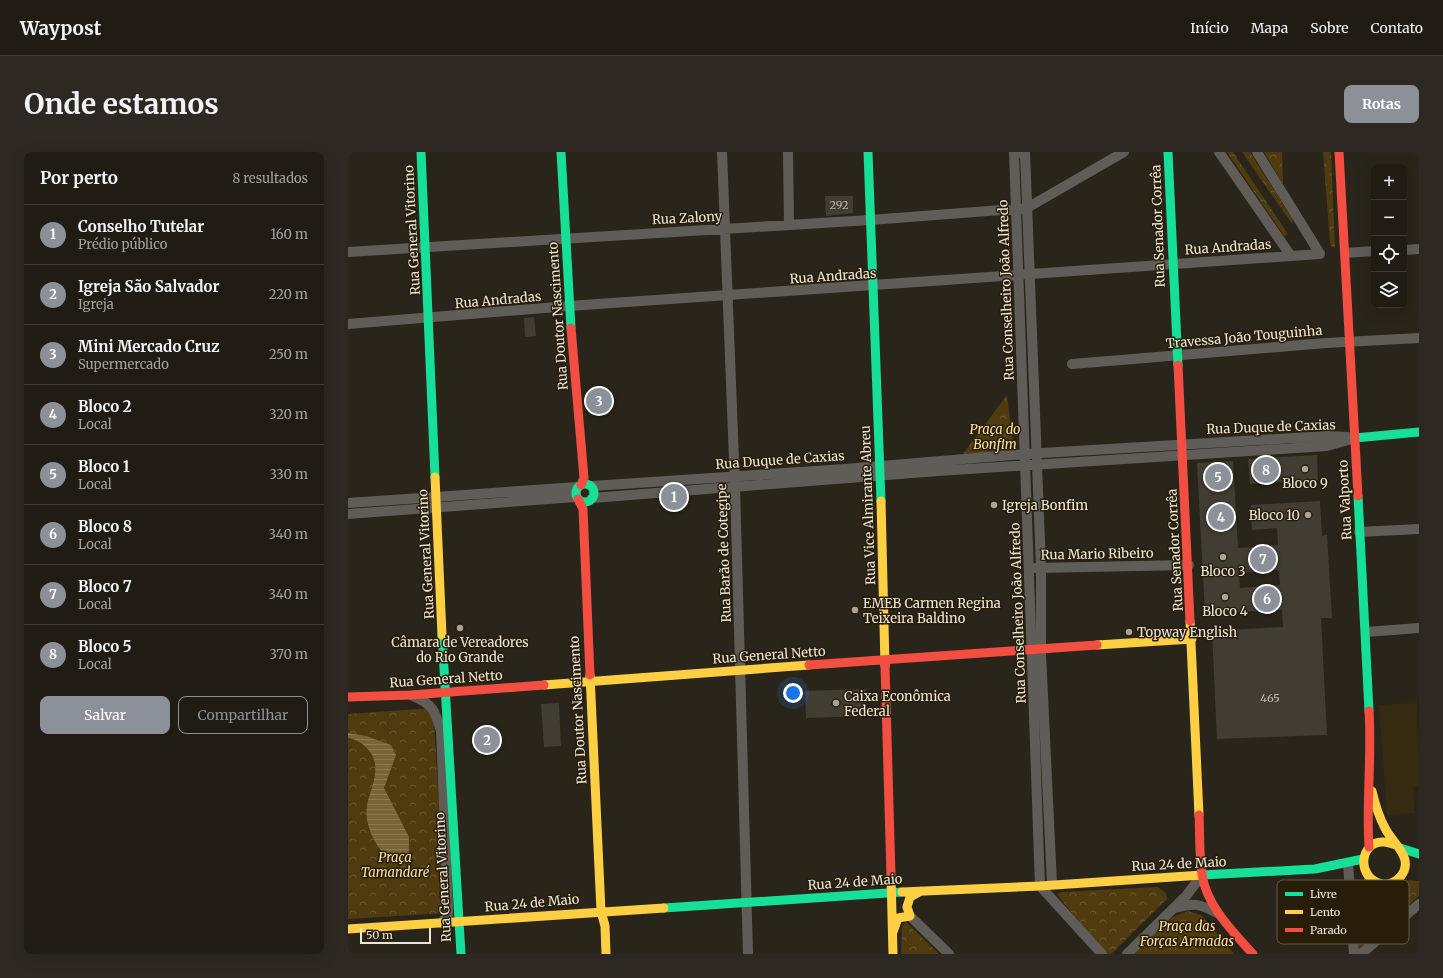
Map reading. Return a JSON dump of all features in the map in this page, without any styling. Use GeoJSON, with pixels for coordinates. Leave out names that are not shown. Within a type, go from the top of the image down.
{"type":"FeatureCollection","features":[{"type":"Feature","properties":{"kind":"main road","name":"Rua General Vitorino"},"geometry":{"type":"LineString","coordinates":[[421,152],[445,692],[461,954]]}},
{"type":"Feature","properties":{"kind":"main road","name":"Rua Doutor Nascimento"},"geometry":{"type":"LineString","coordinates":[[561,152],[569,306],[583,488],[590,681],[601,911],[597,929],[598,954]]}},
{"type":"Feature","properties":{"kind":"main road","name":"Rua Vice Almirante Abreu"},"geometry":{"type":"LineString","coordinates":[[868,152],[874,286],[886,659],[893,892],[893,954]]}},
{"type":"Feature","properties":{"kind":"main road","name":"Rua Senador Corrêa"},"geometry":{"type":"LineString","coordinates":[[1168,152],[1172,264],[1189,564],[1202,875],[1207,895],[1217,913],[1253,954]]}},
{"type":"Feature","properties":{"kind":"main road","name":"Rua Valporto"},"geometry":{"type":"LineString","coordinates":[[1338,152],[1350,342],[1371,744],[1370,783],[1367,811],[1369,848]]}},
{"type":"Feature","properties":{"kind":"main road"},"geometry":{"type":"LineString","coordinates":[[1354,438],[1419,432]]}},
{"type":"Feature","properties":{"kind":"main road"},"geometry":{"type":"LineString","coordinates":[[583,488],[591,499]]}},
{"type":"Feature","properties":{"kind":"main road"},"geometry":{"type":"LineString","coordinates":[[583,488],[595,492],[583,509]]}},
{"type":"Feature","properties":{"kind":"main road","name":"Rua General Netto"},"geometry":{"type":"LineString","coordinates":[[348,697],[411,695],[886,659],[1192,640]]}},
{"type":"Feature","properties":{"kind":"main road"},"geometry":{"type":"LineString","coordinates":[[1370,783],[1380,819],[1409,863],[1396,880]]}},
{"type":"Feature","properties":{"kind":"main road"},"geometry":{"type":"LineString","coordinates":[[1373,880],[1369,878],[1363,866],[1363,859],[1369,848],[1381,841],[1391,842],[1419,854]]}},
{"type":"Feature","properties":{"kind":"main road","name":"Rua 24 de Maio"},"geometry":{"type":"LineString","coordinates":[[348,929],[893,892],[1040,886],[1052,884],[1315,869],[1363,859]]}},
{"type":"Feature","properties":{"kind":"main road"},"geometry":{"type":"LineString","coordinates":[[893,932],[898,918],[910,916],[907,907],[910,897],[921,891]]}},
{"type":"Feature","properties":{"kind":"main road","name":"Rua Doutor Nascimento"},"geometry":{"type":"LineString","coordinates":[[601,911],[606,926],[606,954]]}},
{"type":"Feature","properties":{"kind":"street","name":"Rua Barão de Cotegipe"},"geometry":{"type":"LineString","coordinates":[[722,152],[734,481],[748,954]]}},
{"type":"Feature","properties":{"kind":"street"},"geometry":{"type":"LineString","coordinates":[[788,152],[789,226]]}},
{"type":"Feature","properties":{"kind":"street"},"geometry":{"type":"LineString","coordinates":[[1014,152],[1025,152]]}},
{"type":"Feature","properties":{"kind":"street","name":"Rua Conselheiro João Alfredo"},"geometry":{"type":"LineString","coordinates":[[1014,152],[1022,209]]}},
{"type":"Feature","properties":{"kind":"street","name":"Rua Conselheiro João Alfredo"},"geometry":{"type":"LineString","coordinates":[[1025,152],[1022,209],[1026,328],[1032,366],[1041,568],[1036,605],[1039,727],[1035,764],[1040,886]]}},
{"type":"Feature","properties":{"kind":"street"},"geometry":{"type":"LineString","coordinates":[[1022,209],[1124,152]]}},
{"type":"Feature","properties":{"kind":"street"},"geometry":{"type":"LineString","coordinates":[[1219,152],[1291,256]]}},
{"type":"Feature","properties":{"kind":"street","name":"Rua Andradas"},"geometry":{"type":"LineString","coordinates":[[348,324],[429,319],[569,306],[728,297],[1320,254],[1257,152]]}},
{"type":"Feature","properties":{"kind":"street","name":"Rua Zalony"},"geometry":{"type":"LineString","coordinates":[[348,252],[789,226],[1022,209]]}},
{"type":"Feature","properties":{"kind":"street"},"geometry":{"type":"LineString","coordinates":[[1407,250],[1419,249]]}},
{"type":"Feature","properties":{"kind":"street"},"geometry":{"type":"LineString","coordinates":[[1345,253],[1371,252]]}},
{"type":"Feature","properties":{"kind":"street","name":"Rua Conselheiro João Alfredo"},"geometry":{"type":"LineString","coordinates":[[1026,328],[1022,367],[1025,465],[1030,568],[1036,605]]}},
{"type":"Feature","properties":{"kind":"street","name":"Travessa João Touguinha"},"geometry":{"type":"LineString","coordinates":[[1072,364],[1419,338]]}},
{"type":"Feature","properties":{"kind":"street"},"geometry":{"type":"LineString","coordinates":[[1022,367],[1032,366]]}},
{"type":"Feature","properties":{"kind":"street","name":"Rua Duque de Caxias"},"geometry":{"type":"LineString","coordinates":[[348,514],[468,505],[492,498],[636,482],[688,479],[734,481],[880,470],[938,460],[1036,453],[1327,436],[1354,438]]}},
{"type":"Feature","properties":{"kind":"street","name":"Rua Duque de Caxias"},"geometry":{"type":"LineString","coordinates":[[880,470],[938,471],[1327,446],[1354,438]]}},
{"type":"Feature","properties":{"kind":"street"},"geometry":{"type":"LineString","coordinates":[[1113,448],[1113,460]]}},
{"type":"Feature","properties":{"kind":"street"},"geometry":{"type":"LineString","coordinates":[[1085,450],[1086,462]]}},
{"type":"Feature","properties":{"kind":"street"},"geometry":{"type":"LineString","coordinates":[[938,460],[938,471]]}},
{"type":"Feature","properties":{"kind":"street"},"geometry":{"type":"LineString","coordinates":[[688,479],[689,489]]}},
{"type":"Feature","properties":{"kind":"street","name":"Rua Duque de Caxias"},"geometry":{"type":"LineString","coordinates":[[591,499],[637,493],[689,489],[734,481]]}},
{"type":"Feature","properties":{"kind":"street"},"geometry":{"type":"LineString","coordinates":[[636,482],[637,493]]}},
{"type":"Feature","properties":{"kind":"street"},"geometry":{"type":"LineString","coordinates":[[467,494],[468,505]]}},
{"type":"Feature","properties":{"kind":"street","name":"Rua Duque de Caxias"},"geometry":{"type":"LineString","coordinates":[[348,503],[467,494],[492,498]]}},
{"type":"Feature","properties":{"kind":"street"},"geometry":{"type":"LineString","coordinates":[[394,511],[395,500]]}},
{"type":"Feature","properties":{"kind":"street"},"geometry":{"type":"LineString","coordinates":[[380,501],[380,512]]}},
{"type":"Feature","properties":{"kind":"street"},"geometry":{"type":"LineString","coordinates":[[1027,514],[1038,513]]}},
{"type":"Feature","properties":{"kind":"street"},"geometry":{"type":"LineString","coordinates":[[1359,532],[1419,529]]}},
{"type":"Feature","properties":{"kind":"street","name":"Rua Mario Ribeiro"},"geometry":{"type":"LineString","coordinates":[[1030,568],[1189,564]]}},
{"type":"Feature","properties":{"kind":"street"},"geometry":{"type":"LineString","coordinates":[[1366,632],[1419,628]]}},
{"type":"Feature","properties":{"kind":"street","name":"Rua General Vitorino"},"geometry":{"type":"LineString","coordinates":[[411,695],[429,703],[434,710],[441,731],[448,908],[447,917],[442,923]]}},
{"type":"Feature","properties":{"kind":"street","name":"Rua Conselheiro João Alfredo"},"geometry":{"type":"LineString","coordinates":[[1039,727],[1046,763],[1052,884]]}},
{"type":"Feature","properties":{"kind":"street"},"geometry":{"type":"LineString","coordinates":[[1035,764],[1046,763]]}},
{"type":"Feature","properties":{"kind":"street"},"geometry":{"type":"LineString","coordinates":[[1348,863],[1349,880]]}},
{"type":"Feature","properties":{"kind":"street"},"geometry":{"type":"LineString","coordinates":[[1127,954],[1175,908],[1202,875]]}},
{"type":"Feature","properties":{"kind":"street"},"geometry":{"type":"LineString","coordinates":[[1040,886],[1102,954]]}},
{"type":"Feature","properties":{"kind":"street"},"geometry":{"type":"LineString","coordinates":[[1175,908],[1191,904],[1202,904],[1217,913]]}},
{"type":"Feature","properties":{"kind":"street"},"geometry":{"type":"LineString","coordinates":[[1409,912],[1419,904]]}},
{"type":"Feature","properties":{"kind":"street"},"geometry":{"type":"LineString","coordinates":[[910,916],[949,954]]}},
{"type":"Feature","properties":{"kind":"street"},"geometry":{"type":"LineString","coordinates":[[1353,944],[1354,954]]}},
{"type":"Feature","properties":{"kind":"street"},"geometry":{"type":"LineString","coordinates":[[1361,954],[1372,944]]}},
{"type":"Feature","properties":{"kind":"shaded area"},"geometry":{"type":"Polygon","coordinates":[[[1417,702],[1419,786],[1413,787],[1415,813],[1387,815],[1379,705],[1417,702]]]}},
{"type":"Feature","properties":{"kind":"shaded area"},"geometry":{"type":"Polygon","coordinates":[[[348,733],[366,736],[391,745],[396,755],[384,788],[409,837],[409,853],[400,860],[395,861],[389,858],[379,848],[372,835],[367,820],[367,806],[375,775],[374,759],[366,747],[353,739],[348,738],[348,733]]]}},
{"type":"Feature","properties":{"kind":"green space"},"geometry":{"type":"Polygon","coordinates":[[[1227,152],[1233,152],[1288,234],[1284,236],[1227,152]]]}},
{"type":"Feature","properties":{"kind":"green space"},"geometry":{"type":"Polygon","coordinates":[[[1242,152],[1250,152],[1293,220],[1292,224],[1242,152]]]}},
{"type":"Feature","properties":{"kind":"green space"},"geometry":{"type":"Polygon","coordinates":[[[1264,152],[1282,152],[1283,184],[1264,152]]]}},
{"type":"Feature","properties":{"kind":"green space"},"geometry":{"type":"Polygon","coordinates":[[[1323,152],[1331,152],[1335,248],[1331,246],[1330,242],[1323,152]]]}},
{"type":"Feature","properties":{"kind":"green space","name":"Praça do Bonfim"},"geometry":{"type":"Polygon","coordinates":[[[1007,395],[1014,452],[963,454],[1007,395]]]}},
{"type":"Feature","properties":{"kind":"green space","name":"Praça Tamandaré"},"geometry":{"type":"Polygon","coordinates":[[[433,708],[446,913],[348,919],[348,714],[433,708]]]}},
{"type":"Feature","properties":{"kind":"green space"},"geometry":{"type":"Polygon","coordinates":[[[1384,879],[1402,880],[1354,880],[1384,879]]]}},
{"type":"Feature","properties":{"kind":"green space"},"geometry":{"type":"Polygon","coordinates":[[[1409,880],[1419,881],[1419,896],[1409,905],[1409,880]]]}},
{"type":"Feature","properties":{"kind":"green space"},"geometry":{"type":"Polygon","coordinates":[[[1158,887],[1166,893],[1167,899],[1111,954],[1104,954],[1057,894],[1062,892],[1158,887]]]}},
{"type":"Feature","properties":{"kind":"green space","name":"Praça das Forças Armadas"},"geometry":{"type":"Polygon","coordinates":[[[1188,911],[1201,915],[1234,954],[1132,954],[1173,917],[1188,911]]]}},
{"type":"Feature","properties":{"kind":"green space"},"geometry":{"type":"Polygon","coordinates":[[[906,922],[939,954],[901,954],[902,926],[906,922]]]}},
{"type":"Feature","properties":{"kind":"green space"},"geometry":{"type":"Polygon","coordinates":[[[1359,944],[1365,944],[1359,949],[1359,944]]]}},
{"type":"Feature","properties":{"kind":"building"},"geometry":{"type":"Polygon","coordinates":[[[825,196],[853,196],[853,213],[826,216],[825,196]]]}},
{"type":"Feature","properties":{"kind":"building"},"geometry":{"type":"Polygon","coordinates":[[[534,317],[536,336],[525,337],[524,318],[534,317]]]}},
{"type":"Feature","properties":{"kind":"building"},"geometry":{"type":"Polygon","coordinates":[[[1317,455],[1318,480],[1250,484],[1248,459],[1317,455]]]}},
{"type":"Feature","properties":{"kind":"building"},"geometry":{"type":"Polygon","coordinates":[[[1233,461],[1238,548],[1278,545],[1277,528],[1252,530],[1251,505],[1320,501],[1322,536],[1327,535],[1332,618],[1321,618],[1327,735],[1217,739],[1212,631],[1283,627],[1282,610],[1205,613],[1197,463],[1233,461]],[[1279,570],[1239,573],[1240,588],[1280,585],[1279,570]]]}},
{"type":"Feature","properties":{"kind":"building","name":"Caixa Econômica Federal"},"geometry":{"type":"Polygon","coordinates":[[[866,689],[867,716],[806,718],[805,691],[866,689]]]}},
{"type":"Feature","properties":{"kind":"building"},"geometry":{"type":"Polygon","coordinates":[[[559,703],[561,746],[544,747],[541,704],[559,703]]]}},
{"type":"Feature","properties":{"kind":"traffic: fast"},"geometry":{"type":"LineString","coordinates":[[421,152],[435,477]]}},
{"type":"Feature","properties":{"kind":"traffic: fast"},"geometry":{"type":"LineString","coordinates":[[561,152],[571,328]]}},
{"type":"Feature","properties":{"kind":"traffic: fast"},"geometry":{"type":"LineString","coordinates":[[868,152],[881,501]]}},
{"type":"Feature","properties":{"kind":"traffic: fast"},"geometry":{"type":"LineString","coordinates":[[1168,152],[1178,365]]}},
{"type":"Feature","properties":{"kind":"traffic: fast"},"geometry":{"type":"LineString","coordinates":[[1355,438],[1419,432]]}},
{"type":"Feature","properties":{"kind":"traffic: fast"},"geometry":{"type":"LineString","coordinates":[[581,484],[589,484],[594,489],[594,493],[592,500],[589,502],[581,502],[576,497],[576,489],[581,484]]}},
{"type":"Feature","properties":{"kind":"traffic: fast"},"geometry":{"type":"LineString","coordinates":[[1358,496],[1369,711]]}},
{"type":"Feature","properties":{"kind":"traffic: fast"},"geometry":{"type":"LineString","coordinates":[[442,635],[461,954]]}},
{"type":"Feature","properties":{"kind":"traffic: fast"},"geometry":{"type":"LineString","coordinates":[[1400,848],[1419,854]]}},
{"type":"Feature","properties":{"kind":"traffic: fast"},"geometry":{"type":"LineString","coordinates":[[1202,875],[1315,869],[1363,859]]}},
{"type":"Feature","properties":{"kind":"traffic: fast"},"geometry":{"type":"LineString","coordinates":[[664,908],[902,892]]}},
{"type":"Feature","properties":{"kind":"traffic: slow"},"geometry":{"type":"LineString","coordinates":[[435,477],[442,635]]}},
{"type":"Feature","properties":{"kind":"traffic: slow"},"geometry":{"type":"LineString","coordinates":[[881,501],[885,666]]}},
{"type":"Feature","properties":{"kind":"traffic: slow"},"geometry":{"type":"LineString","coordinates":[[1190,621],[1199,815]]}},
{"type":"Feature","properties":{"kind":"traffic: slow"},"geometry":{"type":"LineString","coordinates":[[1097,645],[1192,639]]}},
{"type":"Feature","properties":{"kind":"traffic: slow"},"geometry":{"type":"LineString","coordinates":[[544,685],[809,665]]}},
{"type":"Feature","properties":{"kind":"traffic: slow"},"geometry":{"type":"LineString","coordinates":[[590,675],[601,911],[605,926],[606,954]]}},
{"type":"Feature","properties":{"kind":"traffic: slow"},"geometry":{"type":"LineString","coordinates":[[1372,791],[1377,810],[1383,824],[1404,857],[1405,869],[1396,880]]}},
{"type":"Feature","properties":{"kind":"traffic: slow"},"geometry":{"type":"LineString","coordinates":[[1373,880],[1364,868],[1366,853],[1370,847],[1376,843],[1386,842],[1396,845]]}},
{"type":"Feature","properties":{"kind":"traffic: slow"},"geometry":{"type":"LineString","coordinates":[[902,892],[1040,886],[1202,875]]}},
{"type":"Feature","properties":{"kind":"traffic: slow"},"geometry":{"type":"LineString","coordinates":[[891,876],[893,954]]}},
{"type":"Feature","properties":{"kind":"traffic: slow"},"geometry":{"type":"LineString","coordinates":[[893,932],[898,918],[910,916],[907,907],[910,897],[921,891]]}},
{"type":"Feature","properties":{"kind":"traffic: slow"},"geometry":{"type":"LineString","coordinates":[[348,929],[664,908]]}},
{"type":"Feature","properties":{"kind":"traffic: jam"},"geometry":{"type":"LineString","coordinates":[[1339,152],[1358,496]]}},
{"type":"Feature","properties":{"kind":"traffic: jam"},"geometry":{"type":"LineString","coordinates":[[571,328],[584,478],[581,485]]}},
{"type":"Feature","properties":{"kind":"traffic: jam"},"geometry":{"type":"LineString","coordinates":[[1178,365],[1190,621]]}},
{"type":"Feature","properties":{"kind":"traffic: jam"},"geometry":{"type":"LineString","coordinates":[[578,499],[583,509],[590,675]]}},
{"type":"Feature","properties":{"kind":"traffic: jam"},"geometry":{"type":"LineString","coordinates":[[809,665],[1097,645]]}},
{"type":"Feature","properties":{"kind":"traffic: jam"},"geometry":{"type":"LineString","coordinates":[[885,666],[891,876]]}},
{"type":"Feature","properties":{"kind":"traffic: jam"},"geometry":{"type":"LineString","coordinates":[[348,697],[411,695],[544,685]]}},
{"type":"Feature","properties":{"kind":"traffic: jam"},"geometry":{"type":"LineString","coordinates":[[1369,711],[1369,847]]}},
{"type":"Feature","properties":{"kind":"traffic: jam"},"geometry":{"type":"LineString","coordinates":[[1199,815],[1200,859],[1202,874],[1209,896],[1215,907],[1237,937],[1253,954]]}},
{"type":"Feature","properties":{"kind":"place","name":"Mini Mercado Cruz"},"geometry":{"type":"Point","coordinates":[599,401]}},
{"type":"Feature","properties":{"kind":"place","name":"Bloco 9"},"geometry":{"type":"Point","coordinates":[1305,469]}},
{"type":"Feature","properties":{"kind":"place","name":"Bloco 5"},"geometry":{"type":"Point","coordinates":[1266,470]}},
{"type":"Feature","properties":{"kind":"place","name":"Bloco 1"},"geometry":{"type":"Point","coordinates":[1218,477]}},
{"type":"Feature","properties":{"kind":"place","name":"Conselho Tutelar"},"geometry":{"type":"Point","coordinates":[674,497]}},
{"type":"Feature","properties":{"kind":"place","name":"Igreja Bonfim"},"geometry":{"type":"Point","coordinates":[994,505]}},
{"type":"Feature","properties":{"kind":"place","name":"Bloco 10"},"geometry":{"type":"Point","coordinates":[1308,515]}},
{"type":"Feature","properties":{"kind":"place","name":"Bloco 2"},"geometry":{"type":"Point","coordinates":[1221,517]}},
{"type":"Feature","properties":{"kind":"place","name":"Bloco 3"},"geometry":{"type":"Point","coordinates":[1223,557]}},
{"type":"Feature","properties":{"kind":"place","name":"Bloco 7"},"geometry":{"type":"Point","coordinates":[1263,559]}},
{"type":"Feature","properties":{"kind":"place","name":"Bloco 4"},"geometry":{"type":"Point","coordinates":[1225,597]}},
{"type":"Feature","properties":{"kind":"place","name":"Bloco 8"},"geometry":{"type":"Point","coordinates":[1267,599]}},
{"type":"Feature","properties":{"kind":"place","name":"EMEB Carmen Regina Teixeira Baldino"},"geometry":{"type":"Point","coordinates":[855,610]}},
{"type":"Feature","properties":{"kind":"place","name":"Câmara de Vereadores do Rio Grande"},"geometry":{"type":"Point","coordinates":[460,628]}},
{"type":"Feature","properties":{"kind":"place","name":"Topway English"},"geometry":{"type":"Point","coordinates":[1129,632]}},
{"type":"Feature","properties":{"kind":"place","name":"Caixa Econômica Federal"},"geometry":{"type":"Point","coordinates":[836,703]}},
{"type":"Feature","properties":{"kind":"place","name":"Igreja São Salvador"},"geometry":{"type":"Point","coordinates":[487,740]}}]}
